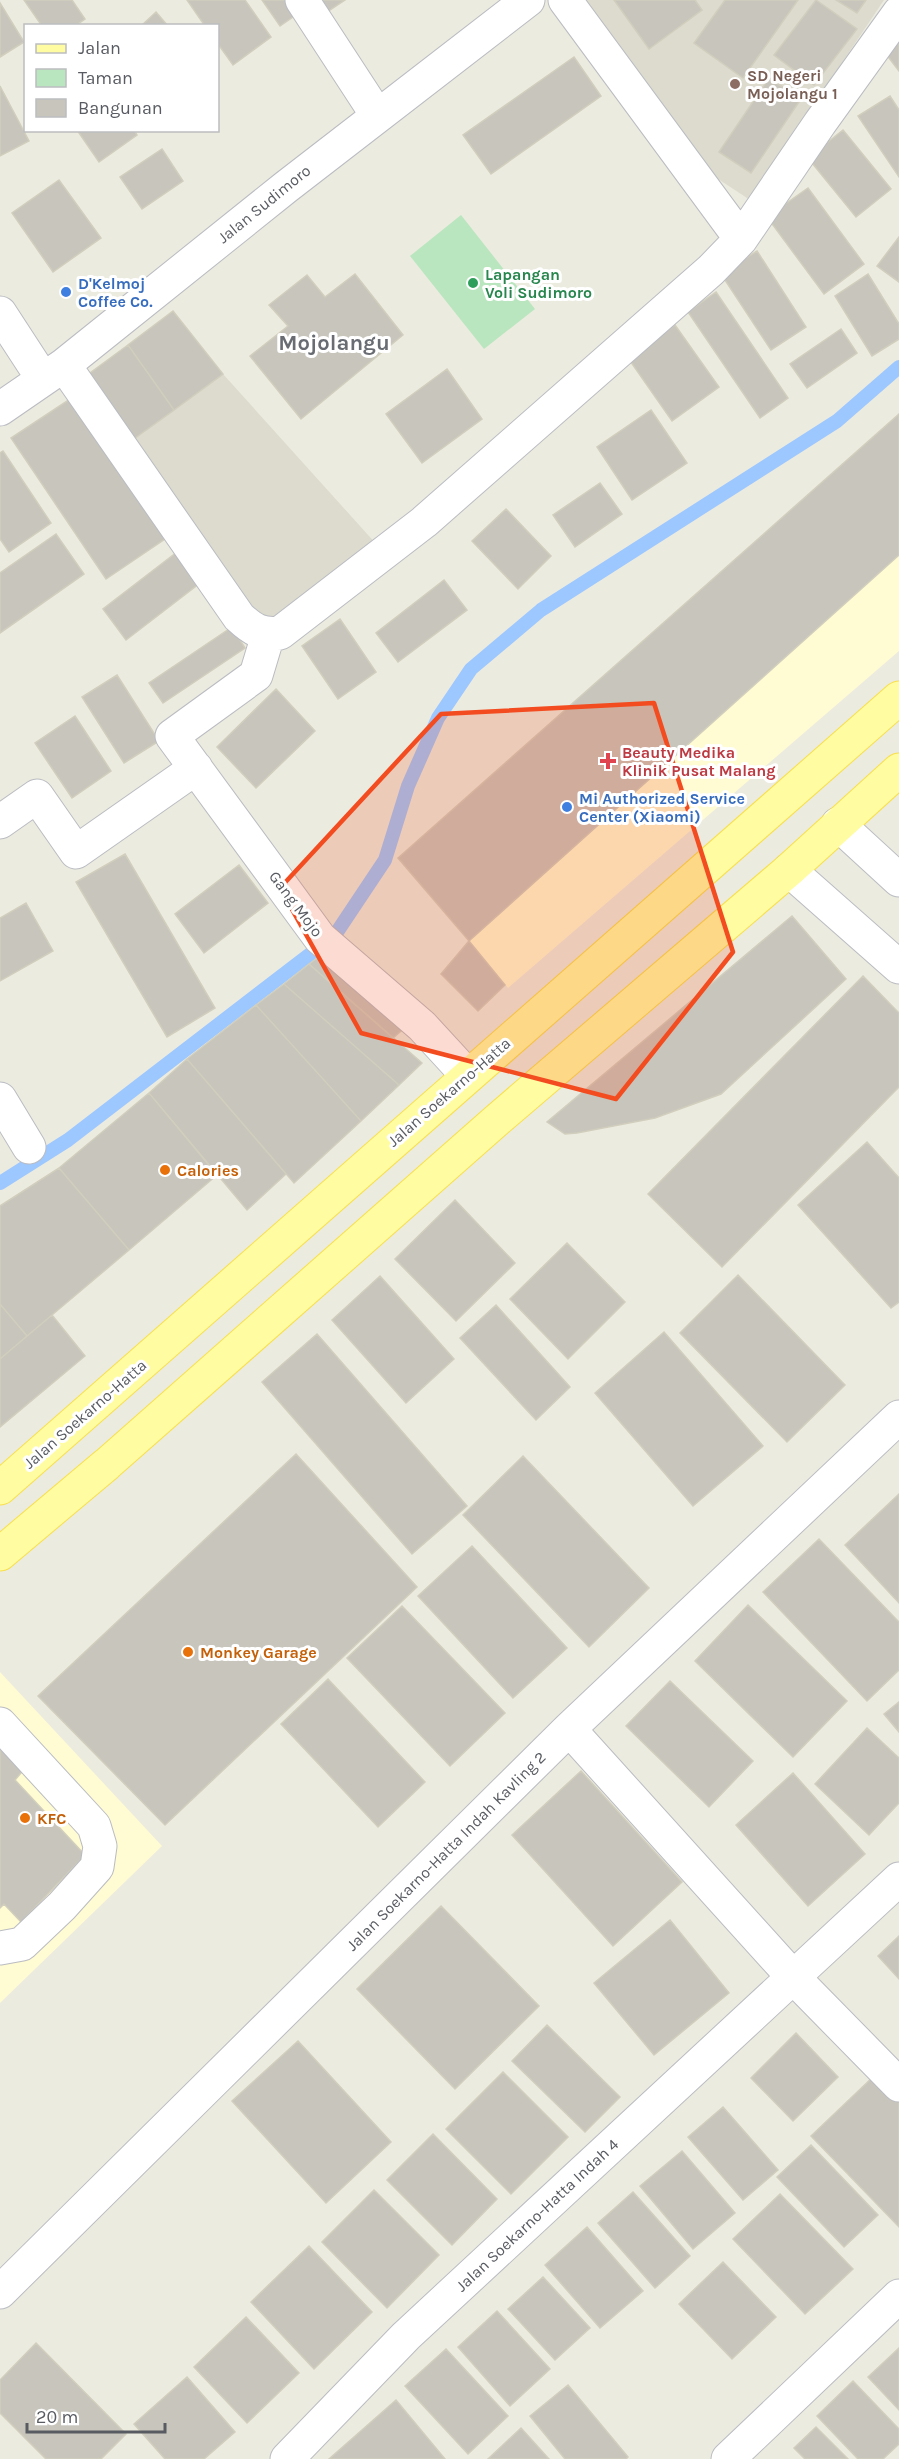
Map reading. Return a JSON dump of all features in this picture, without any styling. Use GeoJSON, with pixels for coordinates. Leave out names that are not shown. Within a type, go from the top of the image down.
{"type":"FeatureCollection","features":[{"type":"Feature","properties":{"kind":"main road","name":"Jalan Soekarno-Hatta"},"geometry":{"type":"LineString","coordinates":[[0,1488],[899,698]]}},
{"type":"Feature","properties":{"kind":"main road"},"geometry":{"type":"LineString","coordinates":[[0,1554],[164,1415],[497,1120],[789,870],[899,770]]}},
{"type":"Feature","properties":{"kind":"main road"},"geometry":{"type":"LineString","coordinates":[[32,1461],[64,1499]]}},
{"type":"Feature","properties":{"kind":"street"},"geometry":{"type":"LineString","coordinates":[[302,0],[377,115]]}},
{"type":"Feature","properties":{"kind":"street"},"geometry":{"type":"LineString","coordinates":[[565,0],[741,239]]}},
{"type":"Feature","properties":{"kind":"street","name":"Jalan Sudimoro"},"geometry":{"type":"LineString","coordinates":[[0,409],[53,372],[523,2]]}},
{"type":"Feature","properties":{"kind":"street"},"geometry":{"type":"LineString","coordinates":[[0,313],[53,372],[239,617],[255,632],[280,633],[424,522],[711,270],[741,239],[899,13]]}},
{"type":"Feature","properties":{"kind":"street","name":"Gang Mojo"},"geometry":{"type":"LineString","coordinates":[[268,634],[256,675],[172,736],[328,945],[422,1026],[468,1076]]}},
{"type":"Feature","properties":{"kind":"street"},"geometry":{"type":"LineString","coordinates":[[0,822],[37,796],[76,852],[196,768]]}},
{"type":"Feature","properties":{"kind":"street"},"geometry":{"type":"LineString","coordinates":[[838,824],[899,880]]}},
{"type":"Feature","properties":{"kind":"street"},"geometry":{"type":"LineString","coordinates":[[789,870],[899,967]]}},
{"type":"Feature","properties":{"kind":"street"},"geometry":{"type":"LineString","coordinates":[[0,1099],[29,1148]]}},
{"type":"Feature","properties":{"kind":"street","name":"Jalan Soekarno-Hatta Indah Kavling 2"},"geometry":{"type":"LineString","coordinates":[[0,2292],[569,1729],[899,1417]]}},
{"type":"Feature","properties":{"kind":"street"},"geometry":{"type":"LineString","coordinates":[[0,1724],[94,1826],[100,1846],[97,1867],[62,1906],[22,1944],[0,1948]]}},
{"type":"Feature","properties":{"kind":"street"},"geometry":{"type":"LineString","coordinates":[[569,1729],[794,1978],[899,2085]]}},
{"type":"Feature","properties":{"kind":"street","name":"Jalan Soekarno-Hatta Indah 4"},"geometry":{"type":"LineString","coordinates":[[287,2459],[406,2336],[899,1879]]}},
{"type":"Feature","properties":{"kind":"street"},"geometry":{"type":"LineString","coordinates":[[728,2459],[899,2296]]}},
{"type":"Feature","properties":{"kind":"highlighted area"},"geometry":{"type":"Polygon","coordinates":[[[654,703],[733,952],[616,1099],[361,1033],[280,888],[441,714],[654,703]]]}},
{"type":"Feature","properties":{"kind":"shaded area","name":"SD Negeri Mojolangu 1"},"geometry":{"type":"Polygon","coordinates":[[[581,0],[884,0],[750,200],[703,169],[581,0]]]}},
{"type":"Feature","properties":{"kind":"shaded area"},"geometry":{"type":"Polygon","coordinates":[[[223,374],[378,546],[278,619],[254,615],[131,441],[223,374]]]}},
{"type":"Feature","properties":{"kind":"shaded area"},"geometry":{"type":"Polygon","coordinates":[[[899,414],[899,651],[508,988],[398,858],[899,414]]]}},
{"type":"Feature","properties":{"kind":"shaded area"},"geometry":{"type":"Polygon","coordinates":[[[0,1672],[162,1846],[0,2003],[0,1672]]]}},
{"type":"Feature","properties":{"kind":"green space","name":"Lapangan Voli Sudimoro"},"geometry":{"type":"Polygon","coordinates":[[[461,215],[535,309],[484,349],[410,256],[461,215]]]}},
{"type":"Feature","properties":{"kind":"building"},"geometry":{"type":"Polygon","coordinates":[[[24,0],[72,0],[85,19],[78,24],[41,24],[24,0]]]}},
{"type":"Feature","properties":{"kind":"building"},"geometry":{"type":"Polygon","coordinates":[[[187,0],[245,0],[271,37],[233,65],[219,45],[219,24],[204,24],[187,0]]]}},
{"type":"Feature","properties":{"kind":"building"},"geometry":{"type":"Polygon","coordinates":[[[262,0],[296,0],[303,10],[280,26],[262,0]]]}},
{"type":"Feature","properties":{"kind":"building"},"geometry":{"type":"Polygon","coordinates":[[[314,0],[345,0],[324,14],[314,0]]]}},
{"type":"Feature","properties":{"kind":"building"},"geometry":{"type":"Polygon","coordinates":[[[614,0],[695,0],[702,10],[649,49],[614,0]]]}},
{"type":"Feature","properties":{"kind":"building"},"geometry":{"type":"Polygon","coordinates":[[[725,0],[798,0],[743,78],[694,43],[725,0]]]}},
{"type":"Feature","properties":{"kind":"building"},"geometry":{"type":"Polygon","coordinates":[[[816,0],[857,29],[814,85],[774,55],[816,0]]]}},
{"type":"Feature","properties":{"kind":"building"},"geometry":{"type":"Polygon","coordinates":[[[836,0],[866,0],[857,13],[836,0]]]}},
{"type":"Feature","properties":{"kind":"building"},"geometry":{"type":"Polygon","coordinates":[[[0,3],[24,42],[0,57],[0,3]]]}},
{"type":"Feature","properties":{"kind":"building"},"geometry":{"type":"Polygon","coordinates":[[[156,12],[166,24],[143,24],[156,12]]]}},
{"type":"Feature","properties":{"kind":"building"},"geometry":{"type":"Polygon","coordinates":[[[899,37],[899,71],[883,50],[899,37]]]}},
{"type":"Feature","properties":{"kind":"building"},"geometry":{"type":"Polygon","coordinates":[[[574,57],[601,96],[491,174],[463,135],[574,57]]]}},
{"type":"Feature","properties":{"kind":"building"},"geometry":{"type":"Polygon","coordinates":[[[769,78],[801,99],[751,173],[719,152],[769,78]]]}},
{"type":"Feature","properties":{"kind":"building"},"geometry":{"type":"Polygon","coordinates":[[[0,86],[29,141],[0,156],[0,86]]]}},
{"type":"Feature","properties":{"kind":"building"},"geometry":{"type":"Polygon","coordinates":[[[890,96],[899,110],[899,177],[858,116],[890,96]]]}},
{"type":"Feature","properties":{"kind":"building"},"geometry":{"type":"Polygon","coordinates":[[[843,130],[891,189],[856,217],[808,158],[843,130]]]}},
{"type":"Feature","properties":{"kind":"building"},"geometry":{"type":"Polygon","coordinates":[[[78,132],[135,132],[137,135],[99,162],[78,132]]]}},
{"type":"Feature","properties":{"kind":"building"},"geometry":{"type":"Polygon","coordinates":[[[162,149],[183,181],[142,209],[120,177],[162,149]]]}},
{"type":"Feature","properties":{"kind":"building"},"geometry":{"type":"Polygon","coordinates":[[[59,180],[101,238],[53,272],[12,213],[59,180]]]}},
{"type":"Feature","properties":{"kind":"building"},"geometry":{"type":"Polygon","coordinates":[[[808,188],[864,264],[824,294],[767,217],[808,188]]]}},
{"type":"Feature","properties":{"kind":"building"},"geometry":{"type":"Polygon","coordinates":[[[899,237],[899,282],[877,266],[899,237]]]}},
{"type":"Feature","properties":{"kind":"building"},"geometry":{"type":"Polygon","coordinates":[[[757,251],[806,327],[771,350],[721,274],[757,251]]]}},
{"type":"Feature","properties":{"kind":"building"},"geometry":{"type":"Polygon","coordinates":[[[355,274],[403,335],[301,419],[250,356],[288,326],[269,305],[307,275],[325,297],[355,274]]]}},
{"type":"Feature","properties":{"kind":"building"},"geometry":{"type":"Polygon","coordinates":[[[868,274],[899,324],[899,339],[872,356],[835,296],[868,274]]]}},
{"type":"Feature","properties":{"kind":"building"},"geometry":{"type":"Polygon","coordinates":[[[716,292],[788,398],[760,418],[688,312],[716,292]]]}},
{"type":"Feature","properties":{"kind":"building"},"geometry":{"type":"Polygon","coordinates":[[[173,311],[223,374],[174,410],[128,345],[173,311]]]}},
{"type":"Feature","properties":{"kind":"building"},"geometry":{"type":"Polygon","coordinates":[[[675,325],[719,387],[672,421],[628,358],[675,325]]]}},
{"type":"Feature","properties":{"kind":"building"},"geometry":{"type":"Polygon","coordinates":[[[841,329],[857,353],[807,388],[790,364],[841,329]]]}},
{"type":"Feature","properties":{"kind":"building"},"geometry":{"type":"Polygon","coordinates":[[[128,345],[174,410],[131,441],[86,376],[128,345]]]}},
{"type":"Feature","properties":{"kind":"building"},"geometry":{"type":"Polygon","coordinates":[[[447,369],[482,419],[422,463],[386,414],[447,369]]]}},
{"type":"Feature","properties":{"kind":"building"},"geometry":{"type":"Polygon","coordinates":[[[70,399],[165,539],[106,579],[11,438],[70,399]]]}},
{"type":"Feature","properties":{"kind":"building"},"geometry":{"type":"Polygon","coordinates":[[[651,410],[687,463],[632,500],[597,447],[651,410]]]}},
{"type":"Feature","properties":{"kind":"building"},"geometry":{"type":"Polygon","coordinates":[[[899,414],[899,555],[469,941],[398,858],[899,414]]]}},
{"type":"Feature","properties":{"kind":"building"},"geometry":{"type":"Polygon","coordinates":[[[3,451],[51,523],[9,552],[0,539],[0,453],[3,451]]]}},
{"type":"Feature","properties":{"kind":"building"},"geometry":{"type":"Polygon","coordinates":[[[600,483],[622,514],[575,547],[553,515],[600,483]]]}},
{"type":"Feature","properties":{"kind":"building"},"geometry":{"type":"Polygon","coordinates":[[[506,509],[551,556],[518,589],[472,541],[506,509]]]}},
{"type":"Feature","properties":{"kind":"building"},"geometry":{"type":"Polygon","coordinates":[[[56,534],[84,574],[0,633],[0,573],[56,534]]]}},
{"type":"Feature","properties":{"kind":"building"},"geometry":{"type":"Polygon","coordinates":[[[177,552],[200,583],[126,640],[103,609],[177,552]]]}},
{"type":"Feature","properties":{"kind":"building"},"geometry":{"type":"Polygon","coordinates":[[[444,580],[467,610],[398,662],[376,633],[444,580]]]}},
{"type":"Feature","properties":{"kind":"building"},"geometry":{"type":"Polygon","coordinates":[[[340,619],[376,672],[338,699],[302,646],[340,619]]]}},
{"type":"Feature","properties":{"kind":"building"},"geometry":{"type":"Polygon","coordinates":[[[232,627],[245,648],[163,703],[149,683],[232,627]]]}},
{"type":"Feature","properties":{"kind":"building"},"geometry":{"type":"Polygon","coordinates":[[[117,675],[159,741],[124,763],[82,697],[117,675]]]}},
{"type":"Feature","properties":{"kind":"building"},"geometry":{"type":"Polygon","coordinates":[[[276,689],[315,731],[256,788],[217,747],[276,689]]]}},
{"type":"Feature","properties":{"kind":"building"},"geometry":{"type":"Polygon","coordinates":[[[75,716],[111,771],[72,798],[35,743],[75,716]]]}},
{"type":"Feature","properties":{"kind":"building"},"geometry":{"type":"Polygon","coordinates":[[[125,854],[215,1008],[167,1037],[76,882],[125,854]]]}},
{"type":"Feature","properties":{"kind":"building"},"geometry":{"type":"Polygon","coordinates":[[[239,865],[268,903],[204,953],[175,914],[239,865]]]}},
{"type":"Feature","properties":{"kind":"building"},"geometry":{"type":"Polygon","coordinates":[[[26,903],[53,951],[0,981],[0,918],[26,903]]]}},
{"type":"Feature","properties":{"kind":"building"},"geometry":{"type":"Polygon","coordinates":[[[792,916],[846,979],[721,1094],[655,1118],[577,1133],[565,1134],[547,1122],[792,916]]]}},
{"type":"Feature","properties":{"kind":"building"},"geometry":{"type":"Polygon","coordinates":[[[469,941],[505,985],[478,1011],[441,974],[469,941]]]}},
{"type":"Feature","properties":{"kind":"building"},"geometry":{"type":"Polygon","coordinates":[[[327,951],[408,1025],[393,1038],[309,964],[327,951]]]}},
{"type":"Feature","properties":{"kind":"building"},"geometry":{"type":"Polygon","coordinates":[[[309,964],[422,1063],[399,1085],[284,984],[309,964]]]}},
{"type":"Feature","properties":{"kind":"building"},"geometry":{"type":"Polygon","coordinates":[[[863,976],[899,1013],[899,1087],[722,1267],[648,1194],[863,976]]]}},
{"type":"Feature","properties":{"kind":"building"},"geometry":{"type":"Polygon","coordinates":[[[284,984],[399,1085],[361,1121],[256,1005],[284,984]]]}},
{"type":"Feature","properties":{"kind":"building"},"geometry":{"type":"Polygon","coordinates":[[[256,1005],[361,1121],[294,1183],[187,1059],[256,1005]]]}},
{"type":"Feature","properties":{"kind":"building"},"geometry":{"type":"Polygon","coordinates":[[[187,1059],[286,1174],[247,1210],[149,1093],[187,1059]]]}},
{"type":"Feature","properties":{"kind":"building"},"geometry":{"type":"Polygon","coordinates":[[[149,1093],[217,1175],[129,1250],[59,1168],[149,1093]]]}},
{"type":"Feature","properties":{"kind":"building"},"geometry":{"type":"Polygon","coordinates":[[[867,1142],[899,1178],[899,1302],[891,1308],[798,1205],[867,1142]]]}},
{"type":"Feature","properties":{"kind":"building"},"geometry":{"type":"Polygon","coordinates":[[[59,1168],[129,1250],[27,1336],[0,1304],[0,1206],[59,1168]]]}},
{"type":"Feature","properties":{"kind":"building"},"geometry":{"type":"Polygon","coordinates":[[[455,1200],[515,1263],[456,1321],[395,1259],[455,1200]]]}},
{"type":"Feature","properties":{"kind":"building"},"geometry":{"type":"Polygon","coordinates":[[[567,1243],[625,1302],[568,1359],[510,1299],[567,1243]]]}},
{"type":"Feature","properties":{"kind":"building"},"geometry":{"type":"Polygon","coordinates":[[[738,1275],[845,1385],[787,1442],[680,1333],[738,1275]]]}},
{"type":"Feature","properties":{"kind":"building"},"geometry":{"type":"Polygon","coordinates":[[[380,1276],[454,1359],[406,1403],[332,1320],[380,1276]]]}},
{"type":"Feature","properties":{"kind":"building"},"geometry":{"type":"Polygon","coordinates":[[[0,1304],[27,1336],[0,1359],[0,1304]]]}},
{"type":"Feature","properties":{"kind":"building"},"geometry":{"type":"Polygon","coordinates":[[[496,1305],[570,1387],[536,1420],[460,1338],[496,1305]]]}},
{"type":"Feature","properties":{"kind":"building"},"geometry":{"type":"Polygon","coordinates":[[[52,1315],[85,1356],[0,1427],[0,1359],[52,1315]]]}},
{"type":"Feature","properties":{"kind":"building"},"geometry":{"type":"Polygon","coordinates":[[[664,1332],[763,1446],[693,1506],[595,1393],[664,1332]]]}},
{"type":"Feature","properties":{"kind":"building"},"geometry":{"type":"Polygon","coordinates":[[[317,1334],[467,1506],[412,1554],[262,1382],[317,1334]]]}},
{"type":"Feature","properties":{"kind":"building"},"geometry":{"type":"Polygon","coordinates":[[[296,1454],[417,1587],[165,1825],[38,1696],[296,1454]]]}},
{"type":"Feature","properties":{"kind":"building"},"geometry":{"type":"Polygon","coordinates":[[[523,1456],[649,1588],[589,1647],[463,1515],[523,1456]]]}},
{"type":"Feature","properties":{"kind":"building"},"geometry":{"type":"Polygon","coordinates":[[[899,1494],[899,1603],[845,1545],[899,1494]]]}},
{"type":"Feature","properties":{"kind":"building"},"geometry":{"type":"Polygon","coordinates":[[[819,1539],[899,1622],[899,1670],[867,1701],[763,1592],[819,1539]]]}},
{"type":"Feature","properties":{"kind":"building"},"geometry":{"type":"Polygon","coordinates":[[[472,1546],[567,1648],[513,1698],[418,1596],[472,1546]]]}},
{"type":"Feature","properties":{"kind":"building"},"geometry":{"type":"Polygon","coordinates":[[[748,1605],[847,1701],[793,1757],[695,1661],[748,1605]]]}},
{"type":"Feature","properties":{"kind":"building"},"geometry":{"type":"Polygon","coordinates":[[[402,1606],[505,1713],[450,1766],[347,1658],[402,1606]]]}},
{"type":"Feature","properties":{"kind":"building"},"geometry":{"type":"Polygon","coordinates":[[[328,1679],[425,1782],[378,1827],[281,1724],[328,1679]]]}},
{"type":"Feature","properties":{"kind":"building"},"geometry":{"type":"Polygon","coordinates":[[[670,1681],[753,1761],[709,1807],[626,1726],[670,1681]]]}},
{"type":"Feature","properties":{"kind":"building"},"geometry":{"type":"Polygon","coordinates":[[[899,1702],[899,1732],[884,1714],[899,1702]]]}},
{"type":"Feature","properties":{"kind":"building"},"geometry":{"type":"Polygon","coordinates":[[[867,1728],[899,1758],[899,1803],[869,1835],[815,1784],[867,1728]]]}},
{"type":"Feature","properties":{"kind":"building","name":"KFC"},"geometry":{"type":"Polygon","coordinates":[[[0,1739],[26,1767],[15,1780],[85,1855],[21,1922],[4,1904],[0,1908],[0,1739]]]}},
{"type":"Feature","properties":{"kind":"building"},"geometry":{"type":"Polygon","coordinates":[[[581,1771],[682,1882],[613,1946],[512,1835],[581,1771]]]}},
{"type":"Feature","properties":{"kind":"building"},"geometry":{"type":"Polygon","coordinates":[[[793,1773],[865,1854],[808,1906],[736,1825],[793,1773]]]}},
{"type":"Feature","properties":{"kind":"building"},"geometry":{"type":"Polygon","coordinates":[[[441,1906],[539,2006],[455,2089],[357,1989],[441,1906]]]}},
{"type":"Feature","properties":{"kind":"building"},"geometry":{"type":"Polygon","coordinates":[[[670,1920],[729,1993],[654,2055],[594,1983],[670,1920]]]}},
{"type":"Feature","properties":{"kind":"building"},"geometry":{"type":"Polygon","coordinates":[[[899,1936],[899,1979],[878,1956],[899,1936]]]}},
{"type":"Feature","properties":{"kind":"building"},"geometry":{"type":"Polygon","coordinates":[[[547,2025],[620,2097],[585,2132],[512,2061],[547,2025]]]}},
{"type":"Feature","properties":{"kind":"building"},"geometry":{"type":"Polygon","coordinates":[[[796,2033],[838,2077],[793,2121],[751,2078],[796,2033]]]}},
{"type":"Feature","properties":{"kind":"building"},"geometry":{"type":"Polygon","coordinates":[[[298,2041],[391,2142],[326,2203],[232,2101],[298,2041]]]}},
{"type":"Feature","properties":{"kind":"building"},"geometry":{"type":"Polygon","coordinates":[[[503,2072],[568,2137],[511,2194],[446,2129],[503,2072]]]}},
{"type":"Feature","properties":{"kind":"building"},"geometry":{"type":"Polygon","coordinates":[[[875,2075],[899,2099],[899,2227],[811,2136],[875,2075]]]}},
{"type":"Feature","properties":{"kind":"building"},"geometry":{"type":"Polygon","coordinates":[[[723,2107],[778,2170],[743,2200],[688,2137],[723,2107]]]}},
{"type":"Feature","properties":{"kind":"building"},"geometry":{"type":"Polygon","coordinates":[[[433,2134],[497,2199],[452,2245],[387,2180],[433,2134]]]}},
{"type":"Feature","properties":{"kind":"building"},"geometry":{"type":"Polygon","coordinates":[[[811,2145],[878,2215],[844,2247],[777,2177],[811,2145]]]}},
{"type":"Feature","properties":{"kind":"building"},"geometry":{"type":"Polygon","coordinates":[[[682,2151],[735,2213],[693,2249],[640,2186],[682,2151]]]}},
{"type":"Feature","properties":{"kind":"building"},"geometry":{"type":"Polygon","coordinates":[[[374,2190],[439,2255],[387,2308],[322,2242],[374,2190]]]}},
{"type":"Feature","properties":{"kind":"building"},"geometry":{"type":"Polygon","coordinates":[[[633,2192],[690,2256],[655,2288],[598,2223],[633,2192]]]}},
{"type":"Feature","properties":{"kind":"building"},"geometry":{"type":"Polygon","coordinates":[[[780,2194],[853,2269],[805,2314],[733,2239],[780,2194]]]}},
{"type":"Feature","properties":{"kind":"building"},"geometry":{"type":"Polygon","coordinates":[[[587,2227],[643,2291],[600,2328],[545,2265],[587,2227]]]}},
{"type":"Feature","properties":{"kind":"building"},"geometry":{"type":"Polygon","coordinates":[[[309,2246],[372,2312],[314,2369],[251,2302],[309,2246]]]}},
{"type":"Feature","properties":{"kind":"building"},"geometry":{"type":"Polygon","coordinates":[[[723,2262],[776,2317],[732,2359],[679,2304],[723,2262]]]}},
{"type":"Feature","properties":{"kind":"building"},"geometry":{"type":"Polygon","coordinates":[[[543,2277],[590,2328],[555,2360],[508,2309],[543,2277]]]}},
{"type":"Feature","properties":{"kind":"building"},"geometry":{"type":"Polygon","coordinates":[[[497,2311],[550,2369],[510,2406],[458,2347],[497,2311]]]}},
{"type":"Feature","properties":{"kind":"building"},"geometry":{"type":"Polygon","coordinates":[[[246,2317],[299,2373],[247,2423],[194,2367],[246,2317]]]}},
{"type":"Feature","properties":{"kind":"building"},"geometry":{"type":"Polygon","coordinates":[[[36,2343],[126,2434],[101,2459],[46,2459],[0,2413],[0,2380],[36,2343]]]}},
{"type":"Feature","properties":{"kind":"building"},"geometry":{"type":"Polygon","coordinates":[[[899,2348],[899,2410],[868,2377],[899,2348]]]}},
{"type":"Feature","properties":{"kind":"building"},"geometry":{"type":"Polygon","coordinates":[[[446,2349],[508,2416],[468,2454],[405,2386],[446,2349]]]}},
{"type":"Feature","properties":{"kind":"building"},"geometry":{"type":"Polygon","coordinates":[[[187,2377],[235,2432],[204,2459],[165,2459],[134,2424],[187,2377]]]}},
{"type":"Feature","properties":{"kind":"building"},"geometry":{"type":"Polygon","coordinates":[[[853,2381],[899,2429],[899,2444],[883,2459],[858,2459],[817,2416],[853,2381]]]}},
{"type":"Feature","properties":{"kind":"building"},"geometry":{"type":"Polygon","coordinates":[[[568,2385],[628,2457],[626,2459],[565,2459],[530,2416],[568,2385]]]}},
{"type":"Feature","properties":{"kind":"building"},"geometry":{"type":"Polygon","coordinates":[[[396,2400],[445,2459],[329,2459],[396,2400]]]}},
{"type":"Feature","properties":{"kind":"building"},"geometry":{"type":"Polygon","coordinates":[[[816,2427],[848,2459],[805,2459],[794,2448],[816,2427]]]}},
{"type":"Feature","properties":{"kind":"building"},"geometry":{"type":"Polygon","coordinates":[[[521,2428],[549,2459],[488,2459],[521,2428]]]}},
{"type":"Feature","properties":{"kind":"waterway"},"geometry":{"type":"LineString","coordinates":[[0,1183],[68,1140],[335,935],[385,860],[408,786],[438,718],[471,669],[541,610],[837,421],[899,367]]}},
{"type":"Feature","properties":{"kind":"place","name":"SD Negeri Mojolangu 1"},"geometry":{"type":"Point","coordinates":[735,84]}},
{"type":"Feature","properties":{"kind":"place","name":"Lapangan Voli Sudimoro"},"geometry":{"type":"Point","coordinates":[473,283]}},
{"type":"Feature","properties":{"kind":"place","name":"D'Kelmoj Coffee Co."},"geometry":{"type":"Point","coordinates":[66,292]}},
{"type":"Feature","properties":{"kind":"place","name":"Beauty Medika Klinik Pusat Malang"},"geometry":{"type":"Point","coordinates":[608,761]}},
{"type":"Feature","properties":{"kind":"place","name":"Mi Authorized Service Center (Xiaomi)"},"geometry":{"type":"Point","coordinates":[567,807]}},
{"type":"Feature","properties":{"kind":"place","name":"Calories"},"geometry":{"type":"Point","coordinates":[165,1170]}},
{"type":"Feature","properties":{"kind":"place","name":"Monkey Garage"},"geometry":{"type":"Point","coordinates":[188,1652]}},
{"type":"Feature","properties":{"kind":"place","name":"KFC"},"geometry":{"type":"Point","coordinates":[25,1818]}},
{"type":"Feature","properties":{"kind":"district","name":"Mojolangu"},"geometry":{"type":"Point","coordinates":[334,343]}}]}
